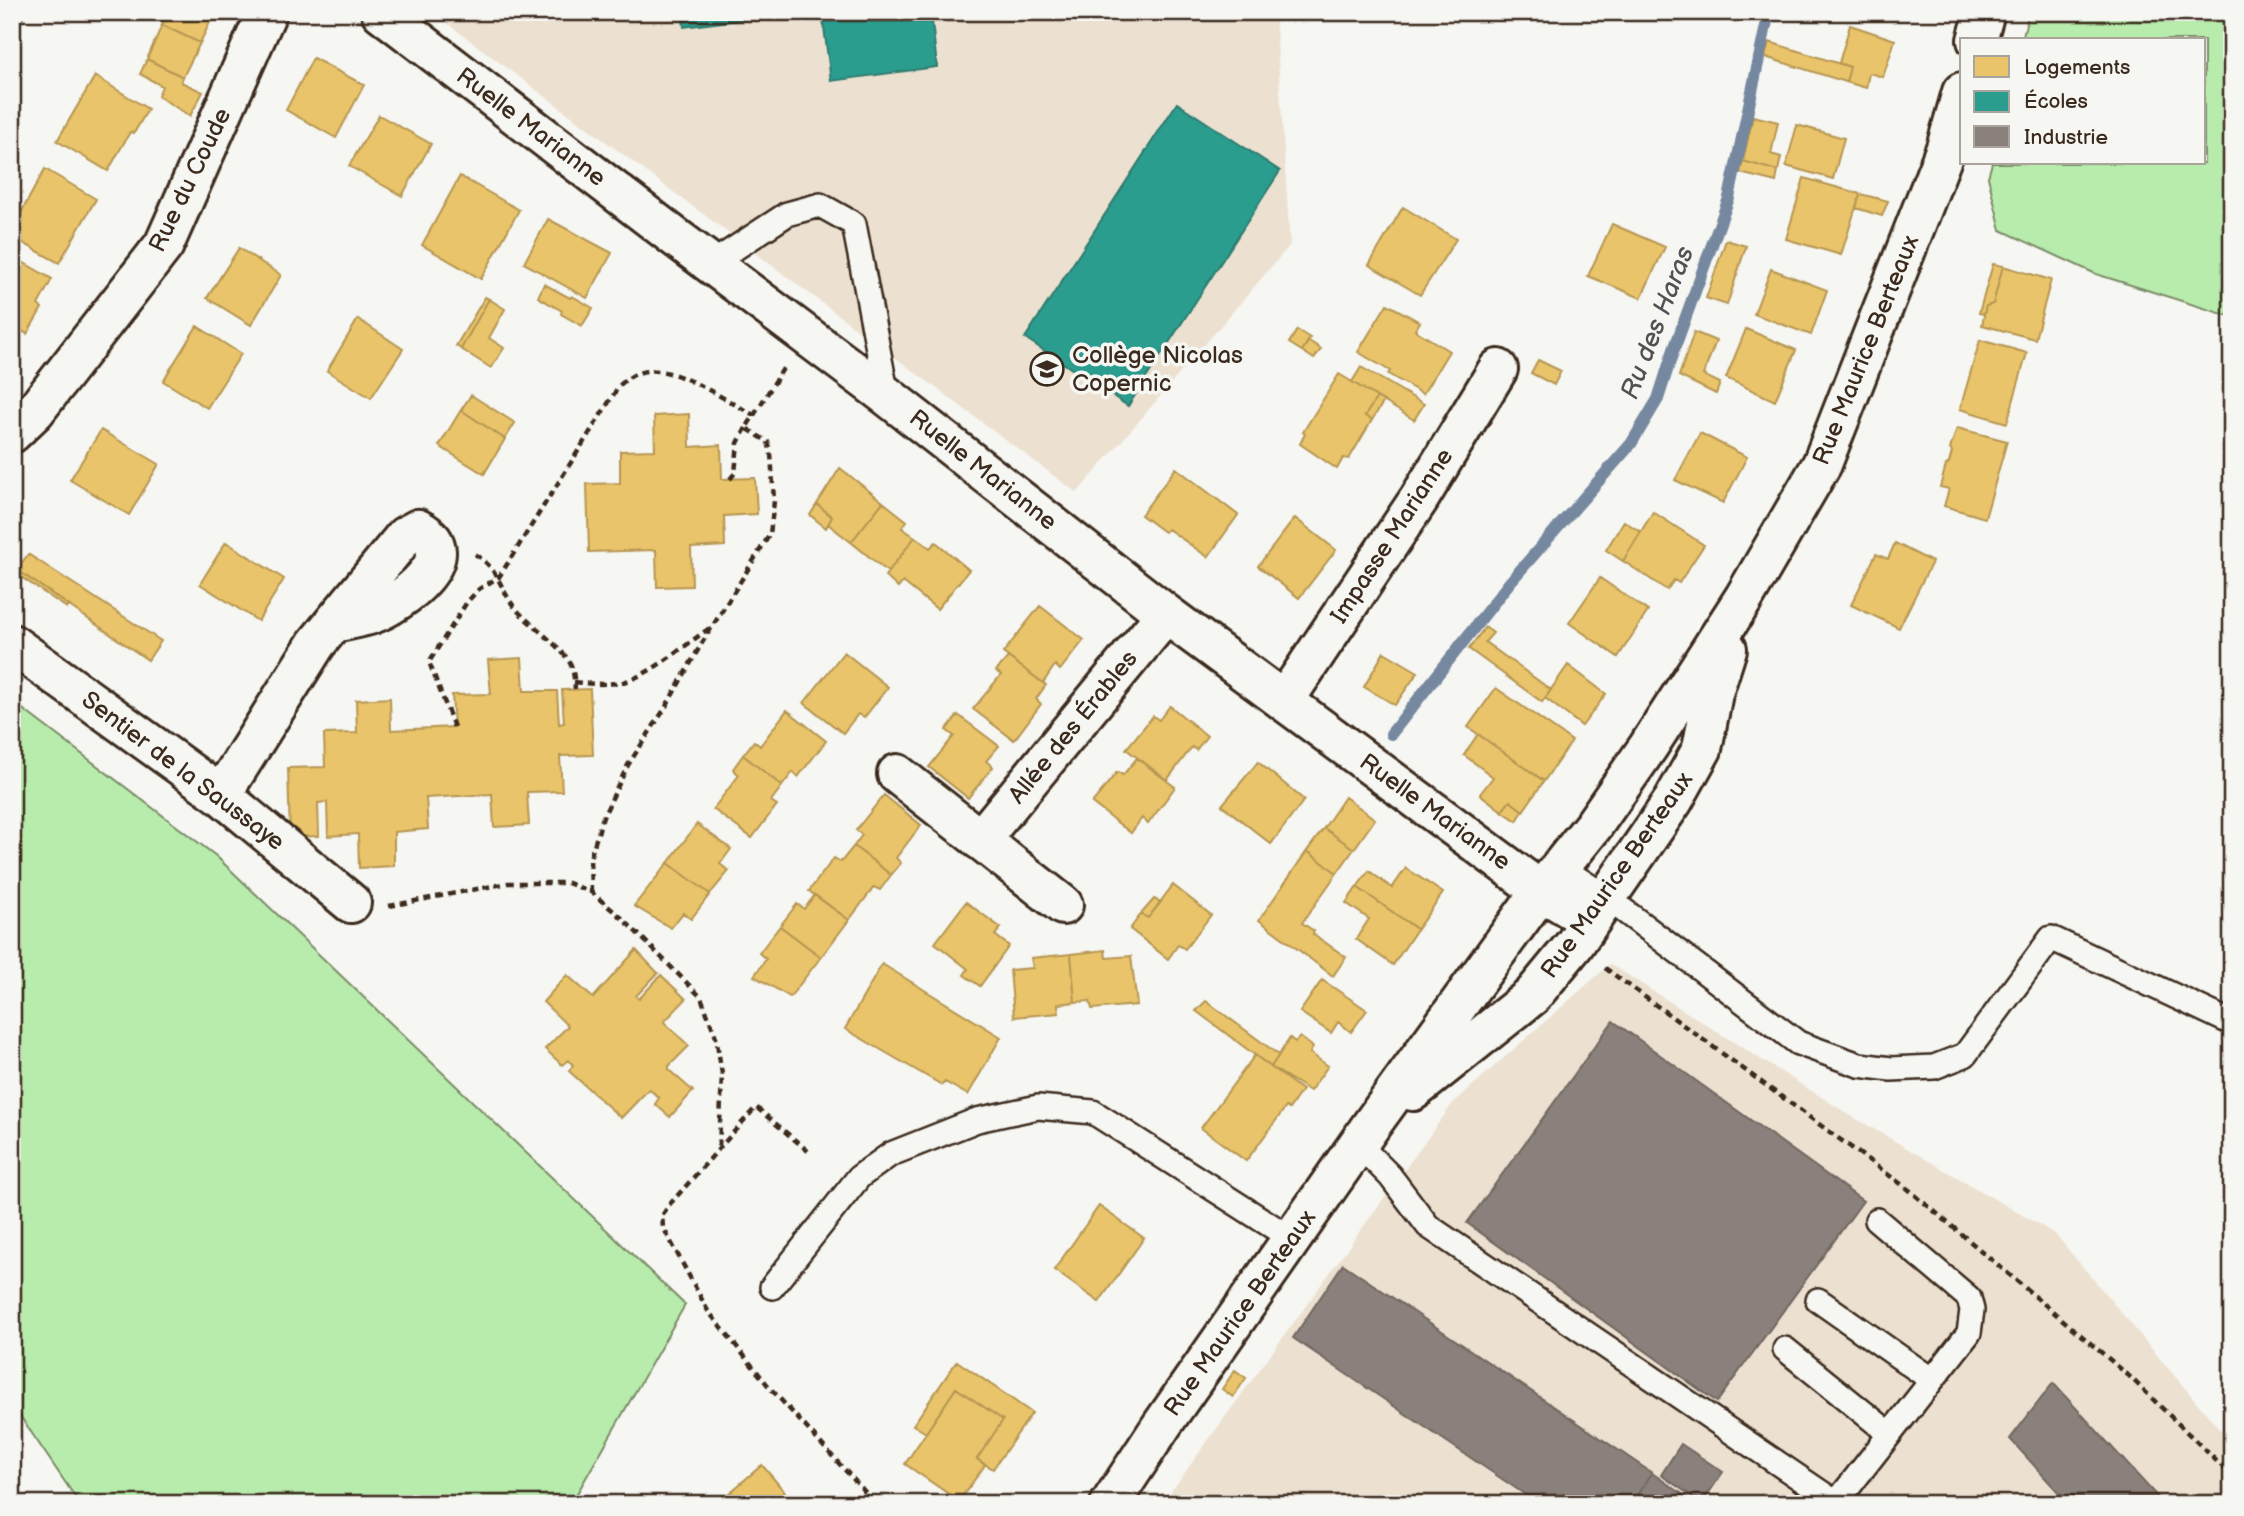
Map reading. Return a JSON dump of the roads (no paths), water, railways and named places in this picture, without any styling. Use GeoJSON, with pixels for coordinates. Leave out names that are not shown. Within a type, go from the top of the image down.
{"type":"FeatureCollection","features":[{"type":"Feature","properties":{"kind":"street","name":"Rue du Coude"},"geometry":{"type":"LineString","coordinates":[[12,433],[35,411],[164,245],[267,12]]}},
{"type":"Feature","properties":{"kind":"street","name":"Ruelle Marianne"},"geometry":{"type":"LineString","coordinates":[[382,12],[887,396],[1166,614],[1284,701],[1598,909]]}},
{"type":"Feature","properties":{"kind":"street"},"geometry":{"type":"LineString","coordinates":[[1978,38],[1985,12]]}},
{"type":"Feature","properties":{"kind":"street","name":"Rue Maurice Berteaux"},"geometry":{"type":"LineString","coordinates":[[1110,1504],[1365,1134],[1550,879],[1593,826],[1745,598],[1822,464],[1946,148],[1960,99]]}},
{"type":"Feature","properties":{"kind":"street","name":"Impasse Marianne"},"geometry":{"type":"LineString","coordinates":[[1284,701],[1419,499],[1498,369]]}},
{"type":"Feature","properties":{"kind":"street","name":"Rue Maurice Berteaux"},"geometry":{"type":"LineString","coordinates":[[1365,1134],[1532,996],[1574,945],[1673,801],[1702,749],[1713,693],[1745,598]]}},
{"type":"Feature","properties":{"kind":"street","name":"Allée des Érables"},"geometry":{"type":"LineString","coordinates":[[980,840],[1166,614]]}},
{"type":"Feature","properties":{"kind":"street"},"geometry":{"type":"LineString","coordinates":[[221,795],[316,644],[334,622]]}},
{"type":"Feature","properties":{"kind":"street","name":"Sentier de la Saussaye"},"geometry":{"type":"LineString","coordinates":[[12,644],[221,795],[351,903]]}},
{"type":"Feature","properties":{"kind":"street"},"geometry":{"type":"LineString","coordinates":[[897,774],[1063,905]]}},
{"type":"Feature","properties":{"kind":"lane"},"geometry":{"type":"LineString","coordinates":[[710,264],[786,214],[820,205],[854,224],[887,396]]}},
{"type":"Feature","properties":{"kind":"lane"},"geometry":{"type":"LineString","coordinates":[[1598,909],[1798,1043],[1859,1065],[1891,1069],[1934,1067],[1965,1055],[2051,938],[2232,1023]]}},
{"type":"Feature","properties":{"kind":"lane"},"geometry":{"type":"LineString","coordinates":[[772,1287],[859,1177],[891,1154],[977,1120],[1038,1107],[1093,1112],[1292,1239]]}},
{"type":"Feature","properties":{"kind":"lane"},"geometry":{"type":"LineString","coordinates":[[1365,1134],[1390,1176],[1427,1226],[1837,1503],[1969,1332],[1972,1310],[1969,1298],[1877,1220]]}},
{"type":"Feature","properties":{"kind":"lane"},"geometry":{"type":"LineString","coordinates":[[1818,1300],[1932,1380]]}},
{"type":"Feature","properties":{"kind":"lane"},"geometry":{"type":"LineString","coordinates":[[1785,1349],[1890,1434]]}},
{"type":"Feature","properties":{"kind":"waterway","name":"Ru des Haras"},"geometry":{"type":"LineString","coordinates":[[1391,734],[1510,582],[1631,444],[1658,399],[1729,198],[1769,12]]}},
{"type":"Feature","properties":{"kind":"place","name":"Collège Nicolas Copernic"},"geometry":{"type":"Point","coordinates":[1047,369]}}]}
